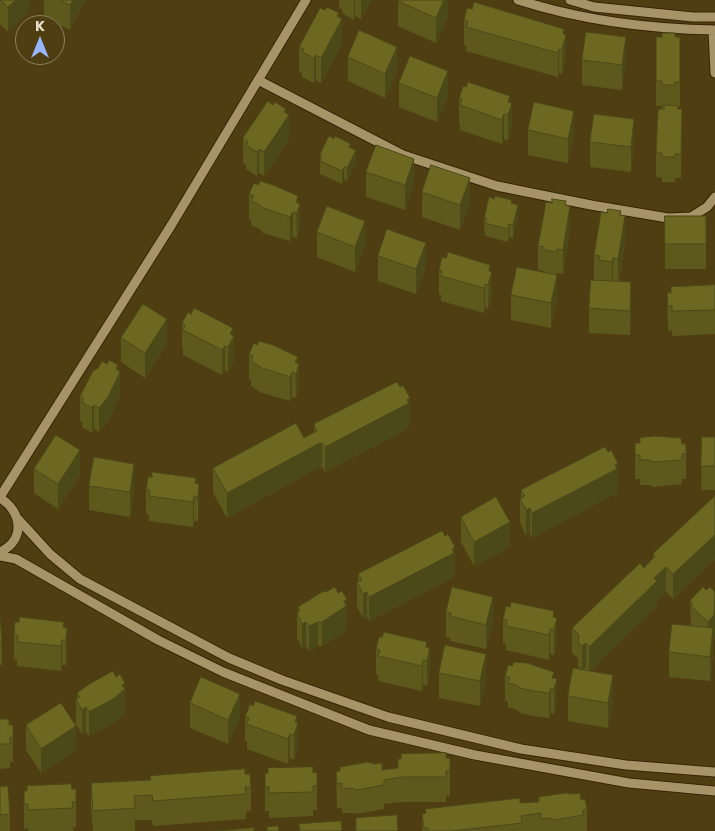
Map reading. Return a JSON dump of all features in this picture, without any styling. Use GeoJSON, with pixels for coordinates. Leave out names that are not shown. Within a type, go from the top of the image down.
{"type":"FeatureCollection","features":[{"type":"Feature","properties":{"kind":"street"},"geometry":{"type":"LineString","coordinates":[[306,0],[172,224],[0,497],[8,503],[18,519],[50,554],[80,579],[229,658],[282,680],[388,717],[520,749],[626,765],[715,772]]}},
{"type":"Feature","properties":{"kind":"street"},"geometry":{"type":"LineString","coordinates":[[518,0],[549,9],[630,24],[714,30],[715,73]]}},
{"type":"Feature","properties":{"kind":"street"},"geometry":{"type":"LineString","coordinates":[[570,0],[604,8],[693,17],[715,16]]}},
{"type":"Feature","properties":{"kind":"street"},"geometry":{"type":"LineString","coordinates":[[258,80],[404,154],[497,186],[591,206],[668,218],[691,217],[707,207],[715,197]]}},
{"type":"Feature","properties":{"kind":"street"},"geometry":{"type":"LineString","coordinates":[[18,519],[15,537],[10,545],[0,554],[16,560],[158,640],[223,672],[369,730],[474,755],[629,783],[715,791]]}},
{"type":"Feature","properties":{"kind":"building"},"geometry":{"type":"Polygon","coordinates":[[[1,0],[16,0],[8,7],[1,0]]]}},
{"type":"Feature","properties":{"kind":"building"},"geometry":{"type":"Polygon","coordinates":[[[60,0],[73,0],[70,5],[60,0]]]}},
{"type":"Feature","properties":{"kind":"building"},"geometry":{"type":"Polygon","coordinates":[[[399,0],[444,0],[436,18],[399,0]]]}},
{"type":"Feature","properties":{"kind":"building"},"geometry":{"type":"Polygon","coordinates":[[[474,2],[564,29],[563,34],[566,35],[562,50],[559,49],[558,53],[466,27],[468,21],[464,20],[467,8],[472,9],[474,2]]]}},
{"type":"Feature","properties":{"kind":"building"},"geometry":{"type":"Polygon","coordinates":[[[327,7],[339,13],[337,16],[342,19],[321,58],[316,55],[314,58],[302,52],[304,49],[299,47],[320,8],[325,10],[327,7]]]}},
{"type":"Feature","properties":{"kind":"building"},"geometry":{"type":"Polygon","coordinates":[[[359,30],[397,47],[385,74],[348,57],[359,30]]]}},
{"type":"Feature","properties":{"kind":"building"},"geometry":{"type":"Polygon","coordinates":[[[586,32],[626,37],[622,65],[582,60],[586,32]]]}},
{"type":"Feature","properties":{"kind":"building"},"geometry":{"type":"Polygon","coordinates":[[[662,33],[675,33],[675,37],[680,37],[680,82],[675,82],[675,85],[662,85],[662,81],[656,81],[656,37],[662,37],[662,33]]]}},
{"type":"Feature","properties":{"kind":"building"},"geometry":{"type":"Polygon","coordinates":[[[410,56],[448,71],[437,98],[399,83],[410,56]]]}},
{"type":"Feature","properties":{"kind":"building"},"geometry":{"type":"Polygon","coordinates":[[[468,82],[510,96],[508,102],[512,103],[508,115],[504,114],[502,120],[460,105],[462,99],[459,98],[463,86],[466,87],[468,82]]]}},
{"type":"Feature","properties":{"kind":"building"},"geometry":{"type":"Polygon","coordinates":[[[268,101],[273,105],[275,102],[286,109],[284,112],[289,115],[264,152],[259,149],[257,152],[246,145],[248,142],[243,138],[268,101]]]}},
{"type":"Feature","properties":{"kind":"building"},"geometry":{"type":"Polygon","coordinates":[[[534,102],[574,111],[568,139],[528,130],[534,102]]]}},
{"type":"Feature","properties":{"kind":"building"},"geometry":{"type":"Polygon","coordinates":[[[664,105],[678,106],[677,109],[682,109],[681,154],[675,154],[675,157],[662,157],[662,153],[656,153],[658,109],[664,109],[664,105]]]}},
{"type":"Feature","properties":{"kind":"building"},"geometry":{"type":"Polygon","coordinates":[[[594,114],[634,119],[631,147],[590,142],[594,114]]]}},
{"type":"Feature","properties":{"kind":"building"},"geometry":{"type":"Polygon","coordinates":[[[329,136],[334,139],[335,136],[351,144],[349,147],[356,150],[347,168],[344,167],[342,171],[320,161],[322,156],[320,155],[329,136]]]}},
{"type":"Feature","properties":{"kind":"building"},"geometry":{"type":"Polygon","coordinates":[[[376,145],[414,159],[405,185],[366,172],[376,145]]]}},
{"type":"Feature","properties":{"kind":"building"},"geometry":{"type":"Polygon","coordinates":[[[431,165],[470,178],[460,205],[422,192],[431,165]]]}},
{"type":"Feature","properties":{"kind":"building"},"geometry":{"type":"Polygon","coordinates":[[[260,181],[298,196],[296,202],[300,204],[297,213],[293,212],[290,217],[263,208],[251,201],[254,196],[249,194],[254,183],[258,185],[260,181]]]}},
{"type":"Feature","properties":{"kind":"building"},"geometry":{"type":"Polygon","coordinates":[[[495,196],[512,200],[511,203],[518,205],[513,225],[509,224],[508,229],[485,223],[486,218],[484,218],[489,197],[494,199],[495,196]]]}},
{"type":"Feature","properties":{"kind":"building"},"geometry":{"type":"Polygon","coordinates":[[[552,199],[566,201],[565,205],[570,206],[563,250],[557,249],[557,252],[544,250],[544,247],[538,246],[546,202],[552,203],[552,199]]]}},
{"type":"Feature","properties":{"kind":"building"},"geometry":{"type":"Polygon","coordinates":[[[327,206],[365,221],[355,247],[317,232],[327,206]]]}},
{"type":"Feature","properties":{"kind":"building"},"geometry":{"type":"Polygon","coordinates":[[[608,209],[621,211],[620,215],[625,216],[618,259],[613,258],[612,262],[599,260],[600,256],[594,255],[601,212],[607,213],[608,209]]]}},
{"type":"Feature","properties":{"kind":"building"},"geometry":{"type":"Polygon","coordinates":[[[665,216],[706,216],[706,244],[665,244],[665,216]]]}},
{"type":"Feature","properties":{"kind":"building"},"geometry":{"type":"Polygon","coordinates":[[[387,229],[426,243],[416,269],[378,256],[387,229]]]}},
{"type":"Feature","properties":{"kind":"building"},"geometry":{"type":"Polygon","coordinates":[[[448,252],[490,265],[489,271],[492,272],[488,285],[485,284],[484,288],[441,276],[442,271],[439,270],[442,257],[446,258],[448,252]]]}},
{"type":"Feature","properties":{"kind":"building"},"geometry":{"type":"Polygon","coordinates":[[[517,267],[557,275],[551,303],[511,295],[517,267]]]}},
{"type":"Feature","properties":{"kind":"building"},"geometry":{"type":"Polygon","coordinates":[[[591,280],[631,282],[630,311],[589,308],[591,280]]]}},
{"type":"Feature","properties":{"kind":"building"},"geometry":{"type":"Polygon","coordinates":[[[715,285],[715,310],[672,311],[672,306],[668,306],[667,293],[671,293],[671,287],[715,285]]]}},
{"type":"Feature","properties":{"kind":"building"},"geometry":{"type":"Polygon","coordinates":[[[143,304],[167,319],[145,353],[121,338],[143,304]]]}},
{"type":"Feature","properties":{"kind":"building"},"geometry":{"type":"Polygon","coordinates":[[[194,308],[233,328],[230,334],[234,336],[228,347],[225,346],[222,350],[183,330],[185,325],[182,323],[188,312],[191,314],[194,308]]]}},
{"type":"Feature","properties":{"kind":"building"},"geometry":{"type":"Polygon","coordinates":[[[259,341],[273,345],[298,357],[295,362],[299,364],[296,374],[292,372],[290,377],[262,368],[251,361],[253,356],[249,354],[254,343],[257,345],[259,341]]]}},
{"type":"Feature","properties":{"kind":"building"},"geometry":{"type":"Polygon","coordinates":[[[109,360],[118,365],[116,369],[120,372],[108,397],[99,408],[94,405],[92,408],[82,402],[84,399],[80,396],[93,371],[98,368],[102,361],[107,364],[109,360]]]}},
{"type":"Feature","properties":{"kind":"building"},"geometry":{"type":"Polygon","coordinates":[[[397,382],[400,387],[403,385],[410,398],[407,400],[409,403],[325,447],[322,443],[318,444],[227,493],[213,468],[296,423],[304,438],[317,431],[314,424],[397,382]]]}},
{"type":"Feature","properties":{"kind":"building"},"geometry":{"type":"Polygon","coordinates":[[[56,435],[80,450],[58,484],[34,469],[56,435]]]}},
{"type":"Feature","properties":{"kind":"building"},"geometry":{"type":"Polygon","coordinates":[[[654,436],[681,438],[682,444],[686,444],[686,454],[682,454],[682,460],[653,462],[640,460],[640,455],[635,455],[635,443],[640,443],[640,438],[654,436]]]}},
{"type":"Feature","properties":{"kind":"building"},"geometry":{"type":"Polygon","coordinates":[[[702,437],[715,437],[715,466],[701,466],[702,437]]]}},
{"type":"Feature","properties":{"kind":"building"},"geometry":{"type":"Polygon","coordinates":[[[605,447],[608,452],[611,450],[618,463],[615,465],[617,469],[532,513],[530,508],[526,510],[520,499],[525,496],[521,490],[605,447]]]}},
{"type":"Feature","properties":{"kind":"building"},"geometry":{"type":"Polygon","coordinates":[[[94,457],[134,464],[130,492],[89,486],[94,457]]]}},
{"type":"Feature","properties":{"kind":"building"},"geometry":{"type":"Polygon","coordinates":[[[152,472],[196,478],[195,483],[199,484],[198,497],[194,496],[193,502],[149,496],[150,490],[146,490],[148,477],[152,477],[152,472]]]}},
{"type":"Feature","properties":{"kind":"building"},"geometry":{"type":"Polygon","coordinates":[[[715,496],[715,535],[673,574],[666,567],[654,578],[657,581],[589,647],[586,643],[582,646],[578,642],[579,635],[572,628],[640,563],[644,568],[655,556],[653,554],[715,496]]]}},
{"type":"Feature","properties":{"kind":"building"},"geometry":{"type":"Polygon","coordinates":[[[496,497],[510,522],[474,542],[461,517],[496,497]]]}},
{"type":"Feature","properties":{"kind":"building"},"geometry":{"type":"Polygon","coordinates":[[[442,531],[445,536],[448,534],[455,547],[452,549],[454,553],[369,597],[367,592],[363,594],[357,582],[362,580],[358,574],[442,531]]]}},
{"type":"Feature","properties":{"kind":"building"},"geometry":{"type":"Polygon","coordinates":[[[335,587],[338,593],[342,591],[347,599],[344,601],[346,606],[322,622],[309,626],[306,622],[302,624],[297,613],[300,611],[298,607],[322,592],[335,587]]]}},
{"type":"Feature","properties":{"kind":"building"},"geometry":{"type":"Polygon","coordinates":[[[452,587],[493,597],[486,625],[450,616],[451,613],[446,612],[452,587]]]}},
{"type":"Feature","properties":{"kind":"building"},"geometry":{"type":"Polygon","coordinates":[[[703,587],[706,590],[710,587],[715,592],[714,615],[708,622],[691,606],[693,604],[690,601],[703,587]]]}},
{"type":"Feature","properties":{"kind":"building"},"geometry":{"type":"Polygon","coordinates":[[[511,602],[554,611],[553,617],[557,618],[554,630],[550,629],[549,635],[506,626],[507,620],[503,619],[506,606],[510,607],[511,602]]]}},
{"type":"Feature","properties":{"kind":"building"},"geometry":{"type":"Polygon","coordinates":[[[0,613],[2,641],[0,641],[0,613]]]}},
{"type":"Feature","properties":{"kind":"building"},"geometry":{"type":"Polygon","coordinates":[[[19,617],[64,622],[63,627],[67,628],[66,640],[62,640],[61,646],[17,642],[18,635],[14,635],[15,622],[19,622],[19,617]]]}},
{"type":"Feature","properties":{"kind":"building"},"geometry":{"type":"Polygon","coordinates":[[[672,624],[713,628],[710,657],[669,652],[672,624]]]}},
{"type":"Feature","properties":{"kind":"building"},"geometry":{"type":"Polygon","coordinates":[[[384,632],[427,642],[426,647],[430,648],[427,661],[423,660],[422,666],[378,656],[380,650],[376,649],[379,637],[382,637],[384,632]]]}},
{"type":"Feature","properties":{"kind":"building"},"geometry":{"type":"Polygon","coordinates":[[[445,645],[486,654],[480,681],[439,673],[445,645]]]}},
{"type":"Feature","properties":{"kind":"building"},"geometry":{"type":"Polygon","coordinates":[[[514,662],[527,663],[554,672],[552,678],[557,679],[554,689],[551,688],[549,693],[520,688],[517,685],[508,683],[510,678],[505,676],[508,665],[512,666],[514,662]]]}},
{"type":"Feature","properties":{"kind":"building"},"geometry":{"type":"Polygon","coordinates":[[[573,668],[613,675],[608,703],[568,696],[573,668]]]}},
{"type":"Feature","properties":{"kind":"building"},"geometry":{"type":"Polygon","coordinates":[[[113,671],[116,677],[120,674],[125,683],[122,685],[125,689],[113,699],[89,712],[86,707],[82,710],[76,699],[80,697],[77,693],[113,671]]]}},
{"type":"Feature","properties":{"kind":"building"},"geometry":{"type":"Polygon","coordinates":[[[201,677],[240,694],[228,720],[190,703],[201,677]]]}},
{"type":"Feature","properties":{"kind":"building"},"geometry":{"type":"Polygon","coordinates":[[[255,701],[297,716],[295,722],[298,723],[294,735],[290,734],[288,739],[247,724],[249,718],[245,717],[250,704],[253,706],[255,701]]]}},
{"type":"Feature","properties":{"kind":"building"},"geometry":{"type":"Polygon","coordinates":[[[61,703],[76,726],[41,749],[26,725],[61,703]]]}},
{"type":"Feature","properties":{"kind":"building"},"geometry":{"type":"Polygon","coordinates":[[[0,719],[9,719],[9,725],[13,725],[13,737],[10,738],[10,744],[0,744],[0,719]]]}},
{"type":"Feature","properties":{"kind":"building"},"geometry":{"type":"Polygon","coordinates":[[[446,753],[446,758],[450,758],[450,771],[446,771],[446,777],[402,777],[384,780],[384,785],[356,790],[352,788],[342,789],[342,783],[337,784],[336,772],[340,771],[340,767],[368,762],[374,764],[382,763],[382,770],[398,768],[398,759],[401,759],[401,754],[446,753]]]}},
{"type":"Feature","properties":{"kind":"building"},"geometry":{"type":"Polygon","coordinates":[[[313,767],[313,773],[317,772],[317,785],[313,786],[313,792],[269,793],[269,787],[265,787],[265,774],[268,773],[268,768],[313,767]]]}},
{"type":"Feature","properties":{"kind":"building"},"geometry":{"type":"Polygon","coordinates":[[[245,769],[245,774],[250,774],[251,787],[245,787],[246,794],[153,801],[152,795],[134,796],[135,808],[93,811],[91,783],[151,780],[150,776],[245,769]]]}},
{"type":"Feature","properties":{"kind":"building"},"geometry":{"type":"Polygon","coordinates":[[[71,784],[72,789],[76,789],[76,802],[72,802],[73,808],[28,810],[28,804],[24,804],[24,791],[27,791],[27,786],[71,784]]]}},
{"type":"Feature","properties":{"kind":"building"},"geometry":{"type":"Polygon","coordinates":[[[8,786],[10,814],[0,815],[0,787],[8,786]]]}},
{"type":"Feature","properties":{"kind":"building"},"geometry":{"type":"Polygon","coordinates":[[[580,793],[581,800],[585,799],[587,809],[583,810],[583,815],[554,820],[551,818],[541,819],[541,813],[521,816],[522,823],[452,831],[428,831],[428,828],[424,828],[422,814],[426,813],[425,809],[520,798],[520,803],[539,802],[539,797],[580,793]]]}},
{"type":"Feature","properties":{"kind":"building"},"geometry":{"type":"Polygon","coordinates":[[[397,815],[398,831],[356,831],[356,818],[397,815]]]}},
{"type":"Feature","properties":{"kind":"building"},"geometry":{"type":"Polygon","coordinates":[[[341,821],[342,831],[300,831],[299,824],[341,821]]]}},
{"type":"Feature","properties":{"kind":"building"},"geometry":{"type":"Polygon","coordinates":[[[278,826],[279,831],[267,831],[267,827],[278,826]]]}},
{"type":"Feature","properties":{"kind":"building"},"geometry":{"type":"Polygon","coordinates":[[[254,828],[254,831],[213,831],[254,828]]]}}]}
